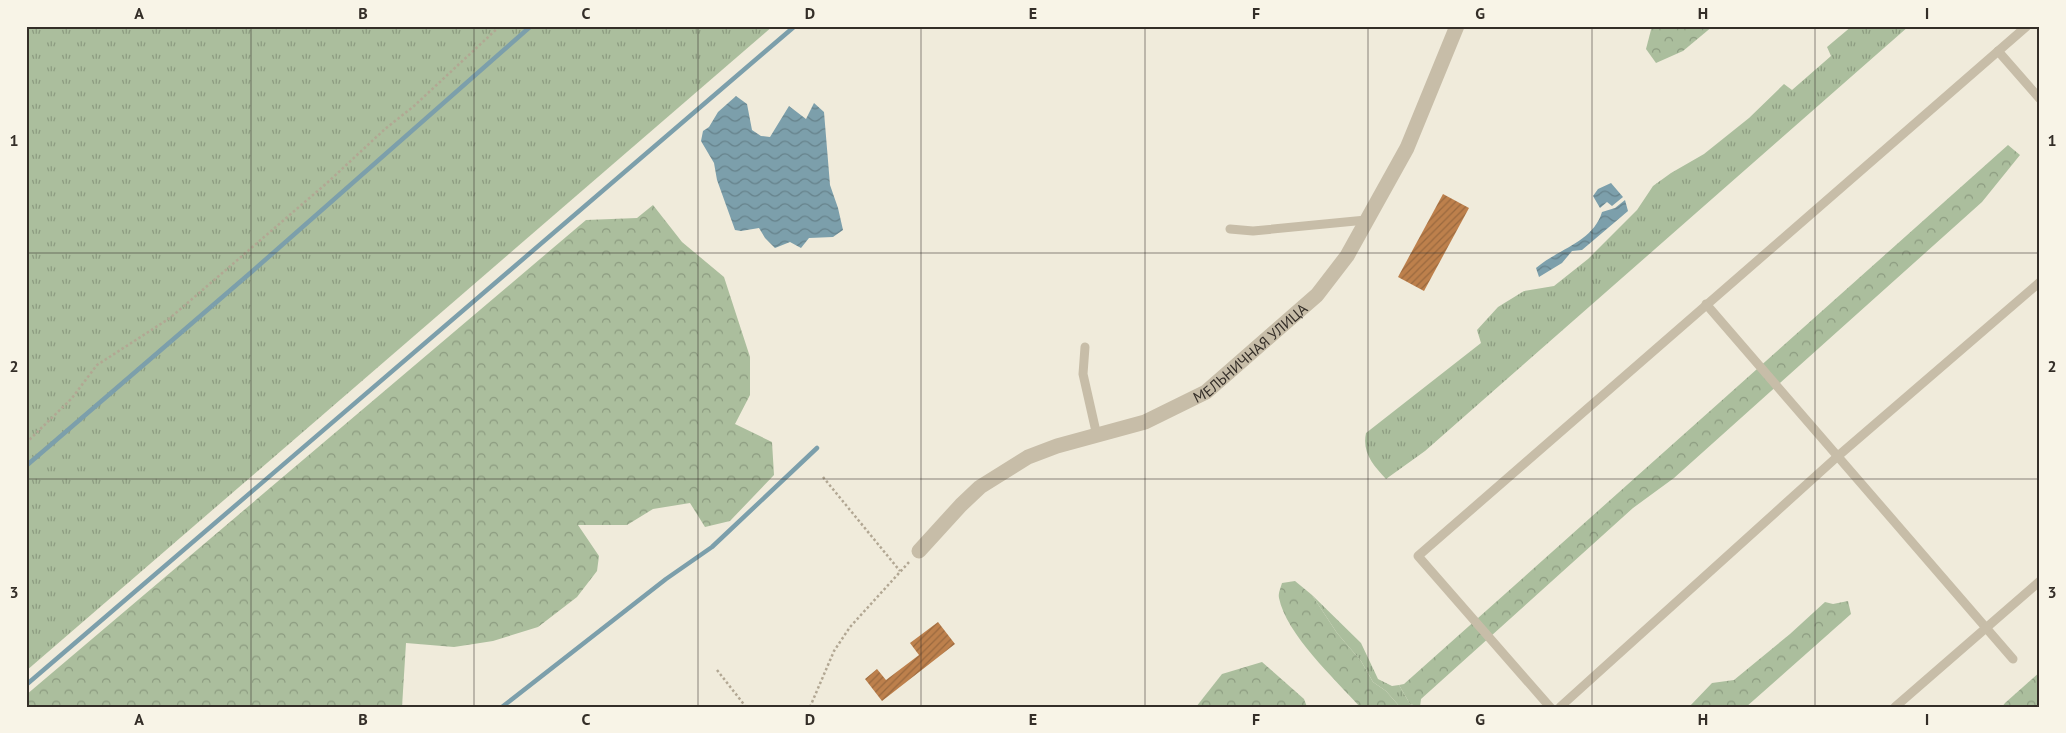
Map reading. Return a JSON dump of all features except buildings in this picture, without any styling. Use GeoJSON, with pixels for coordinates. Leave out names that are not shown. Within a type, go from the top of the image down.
{"type":"FeatureCollection","features":[{"type":"Feature","properties":{"kind":"street","name":"МЕЛЬНИЧНАЯ УЛИЦА"},"geometry":{"type":"LineString","coordinates":[[920,551],[960,505],[980,486],[1028,457],[1057,446],[1145,422],[1206,392],[1317,295],[1348,256],[1406,148],[1457,26]]}},
{"type":"Feature","properties":{"kind":"lane"},"geometry":{"type":"LineString","coordinates":[[1550,707],[1418,556],[2027,26]]}},
{"type":"Feature","properties":{"kind":"lane"},"geometry":{"type":"LineString","coordinates":[[1998,51],[2040,99]]}},
{"type":"Feature","properties":{"kind":"lane"},"geometry":{"type":"LineString","coordinates":[[1230,229],[1253,231],[1366,220]]}},
{"type":"Feature","properties":{"kind":"lane"},"geometry":{"type":"LineString","coordinates":[[1560,707],[1838,456],[2040,282]]}},
{"type":"Feature","properties":{"kind":"lane"},"geometry":{"type":"LineString","coordinates":[[1706,304],[2013,659]]}},
{"type":"Feature","properties":{"kind":"lane"},"geometry":{"type":"LineString","coordinates":[[1084,347],[1083,374],[1097,436]]}},
{"type":"Feature","properties":{"kind":"lane"},"geometry":{"type":"LineString","coordinates":[[1895,707],[2040,581]]}},
{"type":"Feature","properties":{"kind":"path"},"geometry":{"type":"LineString","coordinates":[[26,443],[72,398],[97,365],[111,354],[154,330],[196,297],[414,106],[500,26]]}},
{"type":"Feature","properties":{"kind":"path"},"geometry":{"type":"LineString","coordinates":[[823,477],[900,572]]}},
{"type":"Feature","properties":{"kind":"path"},"geometry":{"type":"LineString","coordinates":[[810,707],[834,651],[850,627],[920,551]]}},
{"type":"Feature","properties":{"kind":"path"},"geometry":{"type":"LineString","coordinates":[[717,670],[746,707]]}},
{"type":"Feature","properties":{"kind":"green space"},"geometry":{"type":"Polygon","coordinates":[[[26,26],[773,26],[26,671],[26,26]]]}},
{"type":"Feature","properties":{"kind":"green space"},"geometry":{"type":"Polygon","coordinates":[[[1652,26],[1713,26],[1683,51],[1656,63],[1646,49],[1652,26]]]}},
{"type":"Feature","properties":{"kind":"green space"},"geometry":{"type":"Polygon","coordinates":[[[1852,26],[1909,26],[1425,451],[1386,479],[1373,464],[1367,453],[1366,433],[1481,343],[1477,330],[1498,307],[1524,291],[1554,286],[1588,259],[1637,210],[1653,186],[1704,154],[1749,118],[1784,84],[1792,90],[1831,56],[1827,47],[1852,26]]]}},
{"type":"Feature","properties":{"kind":"green space"},"geometry":{"type":"Polygon","coordinates":[[[2008,145],[2020,155],[1982,202],[1674,478],[1633,508],[1421,699],[1420,707],[1410,704],[1399,685],[1404,684],[2008,145]]]}},
{"type":"Feature","properties":{"kind":"green space"},"geometry":{"type":"Polygon","coordinates":[[[653,205],[682,242],[724,277],[750,357],[750,395],[735,424],[772,442],[774,475],[730,521],[705,527],[690,503],[653,509],[627,525],[578,525],[599,556],[597,571],[577,597],[538,627],[493,641],[454,647],[406,643],[402,707],[26,707],[26,695],[586,220],[637,218],[653,205]]]}},
{"type":"Feature","properties":{"kind":"green space"},"geometry":{"type":"Polygon","coordinates":[[[1295,581],[1312,595],[1337,633],[1361,661],[1373,682],[1386,691],[1400,707],[1360,707],[1313,656],[1291,626],[1283,612],[1279,598],[1282,583],[1295,581]]]}},
{"type":"Feature","properties":{"kind":"green space"},"geometry":{"type":"Polygon","coordinates":[[[1312,595],[1361,643],[1378,679],[1392,686],[1399,685],[1410,704],[1419,707],[1400,707],[1386,691],[1373,682],[1361,661],[1337,633],[1312,595]]]}},
{"type":"Feature","properties":{"kind":"green space"},"geometry":{"type":"Polygon","coordinates":[[[1848,601],[1851,614],[1746,707],[1689,707],[1712,683],[1734,680],[1790,634],[1825,602],[1833,604],[1848,601]]]}},
{"type":"Feature","properties":{"kind":"green space"},"geometry":{"type":"Polygon","coordinates":[[[1262,662],[1304,699],[1307,707],[1196,707],[1222,674],[1262,662]]]}},
{"type":"Feature","properties":{"kind":"green space"},"geometry":{"type":"Polygon","coordinates":[[[2040,672],[2040,707],[2002,707],[2005,703],[2040,672]]]}},
{"type":"Feature","properties":{"kind":"water"},"geometry":{"type":"Polygon","coordinates":[[[736,96],[747,104],[752,130],[761,136],[770,137],[789,106],[806,119],[814,103],[824,112],[830,185],[843,230],[833,237],[809,238],[801,248],[790,242],[775,248],[765,238],[759,228],[735,230],[717,180],[714,163],[701,141],[703,131],[709,127],[718,112],[736,96]]]}},
{"type":"Feature","properties":{"kind":"water"},"geometry":{"type":"Polygon","coordinates":[[[1611,183],[1623,197],[1612,206],[1607,202],[1600,208],[1593,196],[1598,189],[1611,183]]]}},
{"type":"Feature","properties":{"kind":"water"},"geometry":{"type":"Polygon","coordinates":[[[1625,200],[1628,211],[1582,250],[1572,251],[1562,263],[1539,277],[1536,268],[1583,238],[1591,231],[1602,212],[1615,208],[1625,200]]]}},
{"type":"Feature","properties":{"kind":"waterway"},"geometry":{"type":"LineString","coordinates":[[26,466],[248,275],[531,26]]}},
{"type":"Feature","properties":{"kind":"waterway"},"geometry":{"type":"LineString","coordinates":[[26,685],[795,26]]}},
{"type":"Feature","properties":{"kind":"waterway"},"geometry":{"type":"LineString","coordinates":[[502,707],[666,579],[712,547],[817,448]]}}]}
